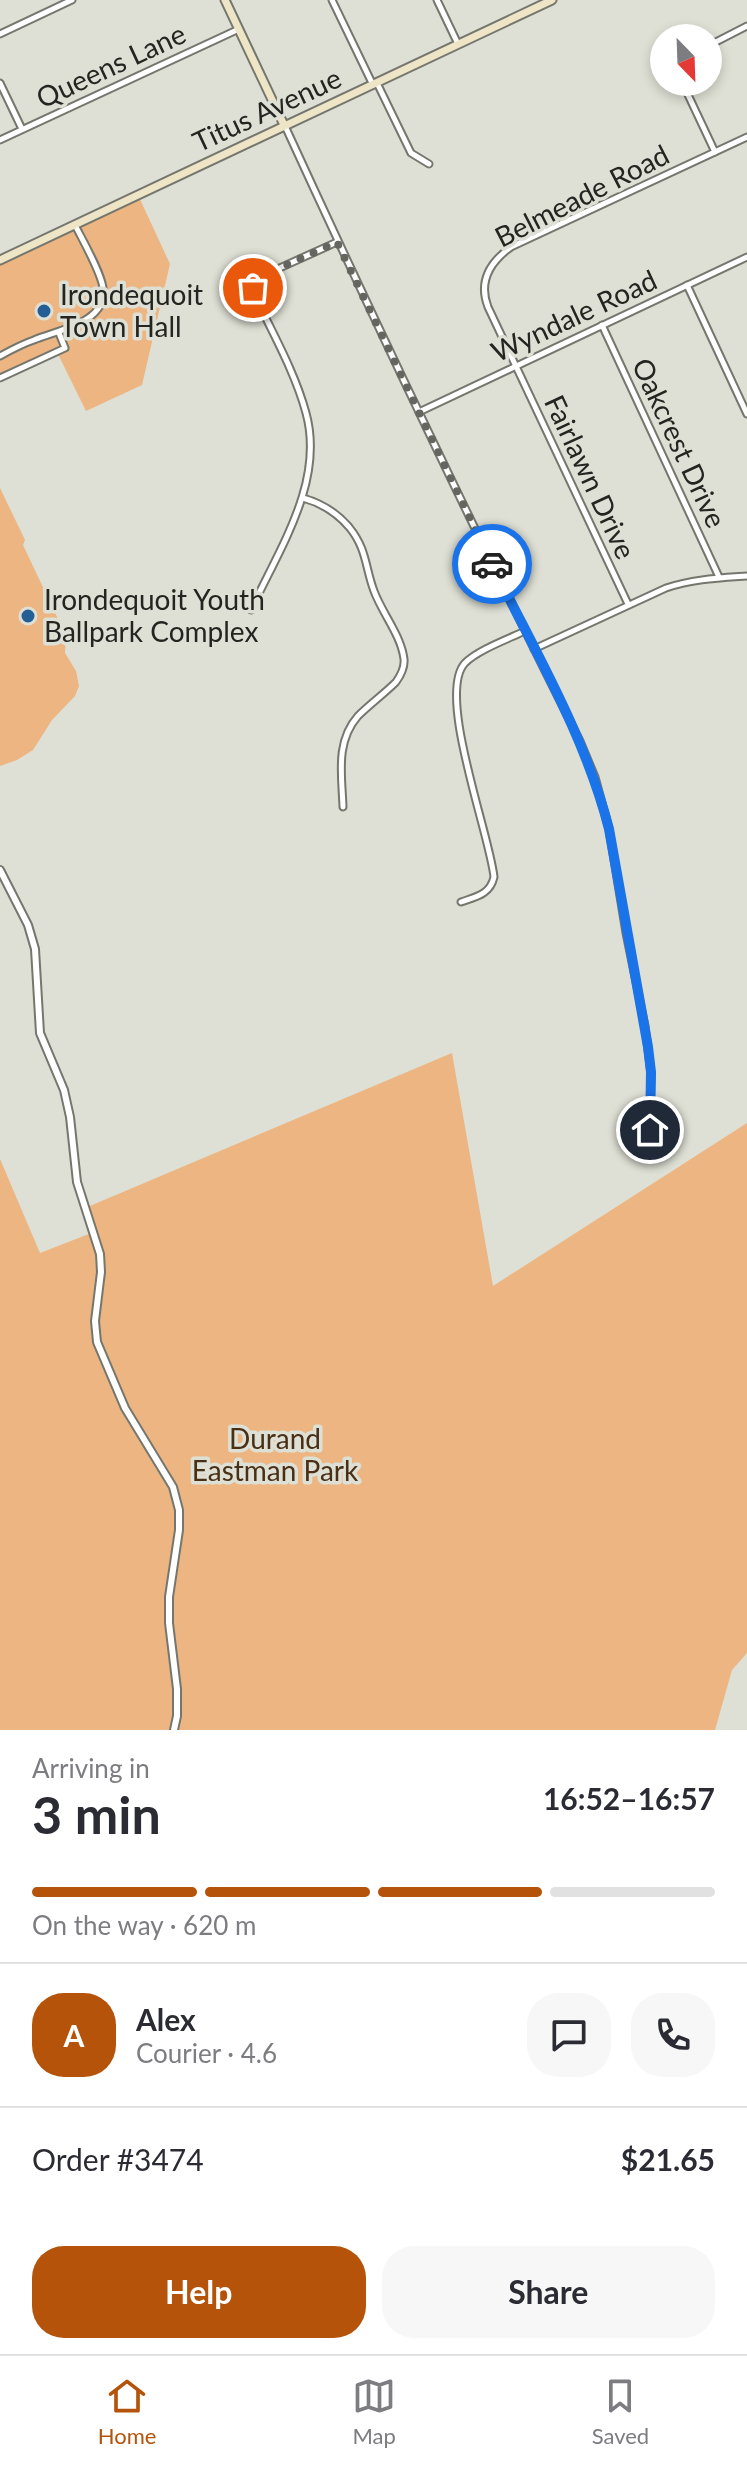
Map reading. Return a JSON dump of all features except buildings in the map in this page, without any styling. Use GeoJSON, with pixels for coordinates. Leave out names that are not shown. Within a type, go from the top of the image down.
{"type":"FeatureCollection","features":[{"type":"Feature","properties":{"kind":"main road"},"geometry":{"type":"LineString","coordinates":[[225,0],[284,125]]}},
{"type":"Feature","properties":{"kind":"main road","name":"Titus Avenue"},"geometry":{"type":"LineString","coordinates":[[0,260],[552,0]]}},
{"type":"Feature","properties":{"kind":"street"},"geometry":{"type":"LineString","coordinates":[[0,34],[72,0]]}},
{"type":"Feature","properties":{"kind":"street"},"geometry":{"type":"LineString","coordinates":[[332,0],[411,153],[429,164]]}},
{"type":"Feature","properties":{"kind":"street"},"geometry":{"type":"LineString","coordinates":[[437,0],[458,44]]}},
{"type":"Feature","properties":{"kind":"street"},"geometry":{"type":"LineString","coordinates":[[722,39],[747,26]]}},
{"type":"Feature","properties":{"kind":"street","name":"Queens Lane"},"geometry":{"type":"LineString","coordinates":[[0,140],[239,29]]}},
{"type":"Feature","properties":{"kind":"street"},"geometry":{"type":"LineString","coordinates":[[0,83],[22,129]]}},
{"type":"Feature","properties":{"kind":"street"},"geometry":{"type":"LineString","coordinates":[[689,96],[715,152]]}},
{"type":"Feature","properties":{"kind":"street"},"geometry":{"type":"LineString","coordinates":[[284,125],[418,412],[595,777],[609,829],[651,1062],[649,1151]]}},
{"type":"Feature","properties":{"kind":"street","name":"Belmeade Road"},"geometry":{"type":"LineString","coordinates":[[516,366],[484,294],[488,271],[498,257],[522,241],[747,137]]}},
{"type":"Feature","properties":{"kind":"street"},"geometry":{"type":"LineString","coordinates":[[0,356],[38,338],[59,333],[92,316],[101,302],[103,287],[75,225]]}},
{"type":"Feature","properties":{"kind":"street"},"geometry":{"type":"LineString","coordinates":[[251,610],[303,498],[311,460],[307,414],[300,393],[253,288],[262,276],[337,242]]}},
{"type":"Feature","properties":{"kind":"street","name":"Wyndale Road"},"geometry":{"type":"LineString","coordinates":[[418,412],[747,257]]}},
{"type":"Feature","properties":{"kind":"street"},"geometry":{"type":"LineString","coordinates":[[687,285],[747,414]]}},
{"type":"Feature","properties":{"kind":"street","name":"Oakcrest Drive"},"geometry":{"type":"LineString","coordinates":[[602,325],[719,577]]}},
{"type":"Feature","properties":{"kind":"street"},"geometry":{"type":"LineString","coordinates":[[0,378],[65,348],[59,333]]}},
{"type":"Feature","properties":{"kind":"street","name":"Fairlawn Drive"},"geometry":{"type":"LineString","coordinates":[[516,366],[628,604]]}},
{"type":"Feature","properties":{"kind":"street"},"geometry":{"type":"LineString","coordinates":[[739,396],[747,392]]}},
{"type":"Feature","properties":{"kind":"street"},"geometry":{"type":"LineString","coordinates":[[303,498],[335,513],[361,544],[373,589],[400,646],[404,662],[401,676],[359,716],[345,739],[342,757],[343,807]]}},
{"type":"Feature","properties":{"kind":"street"},"geometry":{"type":"LineString","coordinates":[[534,649],[675,585],[719,577],[747,576]]}},
{"type":"Feature","properties":{"kind":"street"},"geometry":{"type":"LineString","coordinates":[[461,902],[486,892],[494,877],[461,740],[458,676],[467,660],[525,631]]}},
{"type":"Feature","properties":{"kind":"street"},"geometry":{"type":"LineString","coordinates":[[0,870],[28,925],[35,949],[40,1033],[64,1090],[77,1182],[100,1254],[95,1321],[97,1342],[125,1408],[173,1487],[179,1510],[169,1597],[177,1689],[174,1730]]}},
{"type":"Feature","properties":{"kind":"green space"},"geometry":{"type":"Polygon","coordinates":[[[138,195],[170,264],[142,385],[86,411],[57,352],[0,379],[0,260],[138,195]]]}},
{"type":"Feature","properties":{"kind":"green space","name":"Irondequoit Youth Ballpark Complex"},"geometry":{"type":"Polygon","coordinates":[[[0,488],[66,636],[65,653],[76,671],[79,686],[75,696],[52,720],[33,750],[0,766],[0,488]]]}},
{"type":"Feature","properties":{"kind":"green space","name":"Durand Eastman Park"},"geometry":{"type":"Polygon","coordinates":[[[452,1053],[493,1286],[747,1123],[747,1653],[732,1670],[715,1730],[0,1730],[0,1159],[40,1253],[94,1232],[85,1208],[452,1053]]]}},
{"type":"Feature","properties":{"kind":"way so far"},"geometry":{"type":"LineString","coordinates":[[253,288],[262,276],[337,242],[492,564]]}},
{"type":"Feature","properties":{"kind":"place","name":"Irondequoit Town Hall"},"geometry":{"type":"Point","coordinates":[44,311]}},
{"type":"Feature","properties":{"kind":"place","name":"Irondequoit Youth Ballpark Complex"},"geometry":{"type":"Point","coordinates":[28,616]}},
{"type":"Feature","properties":{"kind":"route"},"geometry":{"type":"LineString","coordinates":[[492,564],[580,741],[600,794],[648,1047],[650,1130]]}}]}
